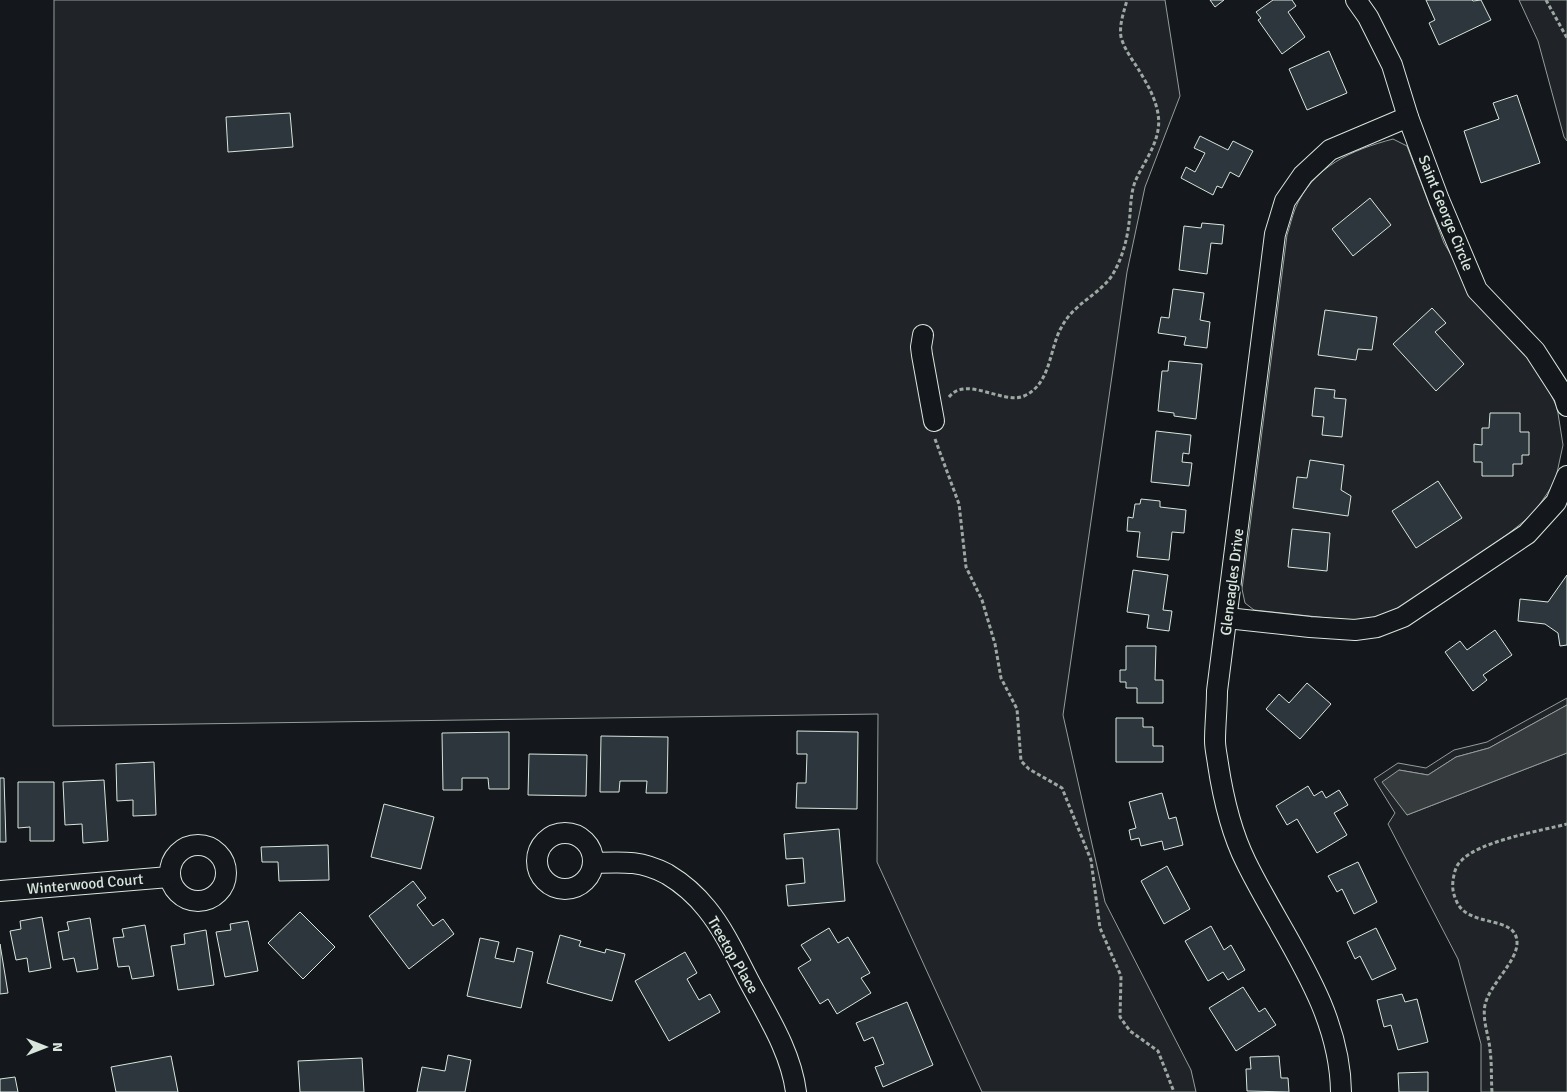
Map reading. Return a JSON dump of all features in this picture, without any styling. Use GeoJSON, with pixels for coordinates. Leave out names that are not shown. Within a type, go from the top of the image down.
{"type":"FeatureCollection","features":[{"type":"Feature","properties":{"kind":"street","name":"Saint George Circle"},"geometry":{"type":"LineString","coordinates":[[1356,0],[1368,17],[1392,65],[1408,118],[1439,200],[1477,290],[1535,352],[1564,396],[1567,406]]}},
{"type":"Feature","properties":{"kind":"street","name":"Gleneagles Drive"},"geometry":{"type":"LineString","coordinates":[[1341,1092],[1338,1055],[1327,1017],[1317,993],[1245,861],[1230,821],[1222,787],[1216,734],[1217,692],[1275,234],[1285,202],[1303,175],[1330,150],[1408,118]]}},
{"type":"Feature","properties":{"kind":"street"},"geometry":{"type":"LineString","coordinates":[[923,335],[922,355],[934,420]]}},
{"type":"Feature","properties":{"kind":"street"},"geometry":{"type":"LineString","coordinates":[[1227,618],[1355,630],[1377,627],[1403,617],[1527,534],[1556,502],[1567,476]]}},
{"type":"Feature","properties":{"kind":"street","name":"Treetop Place"},"geometry":{"type":"LineString","coordinates":[[593,863],[632,862],[658,870],[690,890],[707,909],[728,942],[772,1023],[788,1059],[796,1092]]}},
{"type":"Feature","properties":{"kind":"street","name":"Winterwood Court"},"geometry":{"type":"LineString","coordinates":[[0,891],[170,877]]}},
{"type":"Feature","properties":{"kind":"path"},"geometry":{"type":"LineString","coordinates":[[1128,0],[1120,26],[1121,37],[1126,50],[1143,76],[1154,100],[1158,116],[1158,130],[1153,145],[1134,184],[1129,225],[1120,260],[1111,277],[1103,286],[1076,307],[1065,320],[1054,346],[1050,364],[1043,378],[1034,389],[1025,396],[1014,398],[975,389],[961,390],[951,394],[934,420],[936,443],[959,504],[966,567],[982,600],[995,644],[1001,678],[1017,709],[1021,761],[1062,788],[1091,860],[1100,928],[1121,976],[1120,1017],[1130,1030],[1158,1051],[1174,1092]]}},
{"type":"Feature","properties":{"kind":"path"},"geometry":{"type":"LineString","coordinates":[[1546,0],[1567,38]]}},
{"type":"Feature","properties":{"kind":"path"},"geometry":{"type":"LineString","coordinates":[[1492,1092],[1485,1006],[1488,996],[1512,957],[1517,940],[1509,926],[1471,917],[1462,910],[1453,892],[1452,882],[1455,870],[1460,861],[1472,852],[1488,845],[1567,824]]}},
{"type":"Feature","properties":{"kind":"shaded area"},"geometry":{"type":"Polygon","coordinates":[[[54,0],[1165,0],[1180,96],[1145,187],[1127,272],[1063,715],[1105,902],[1191,1070],[1196,1092],[982,1092],[877,862],[878,714],[53,726],[54,0]]]}},
{"type":"Feature","properties":{"kind":"shaded area"},"geometry":{"type":"Polygon","coordinates":[[[1519,0],[1567,0],[1567,141],[1564,137],[1538,41],[1519,0]]]}},
{"type":"Feature","properties":{"kind":"shaded area"},"geometry":{"type":"Polygon","coordinates":[[[1393,139],[1407,146],[1444,243],[1480,303],[1539,371],[1557,407],[1563,445],[1555,482],[1533,514],[1508,534],[1419,596],[1380,616],[1355,621],[1254,610],[1245,603],[1242,589],[1287,235],[1295,209],[1303,194],[1312,181],[1323,171],[1349,155],[1393,139]]]}},
{"type":"Feature","properties":{"kind":"shaded area"},"geometry":{"type":"Polygon","coordinates":[[[1567,698],[1567,705],[1489,748],[1456,757],[1428,775],[1399,770],[1407,815],[1567,753],[1567,1092],[1481,1092],[1481,1044],[1458,959],[1388,824],[1395,813],[1374,779],[1398,763],[1426,768],[1454,750],[1487,742],[1567,698]]]}},
{"type":"Feature","properties":{"kind":"shaded area"},"geometry":{"type":"Polygon","coordinates":[[[1567,705],[1567,753],[1407,815],[1382,782],[1399,770],[1428,775],[1456,757],[1489,748],[1567,705]]]}},
{"type":"Feature","properties":{"kind":"building"},"geometry":{"type":"Polygon","coordinates":[[[1210,0],[1224,0],[1215,7],[1210,0]]]}},
{"type":"Feature","properties":{"kind":"building"},"geometry":{"type":"Polygon","coordinates":[[[1273,0],[1292,0],[1296,6],[1288,12],[1305,37],[1282,54],[1258,20],[1261,18],[1256,12],[1273,0]]]}},
{"type":"Feature","properties":{"kind":"building"},"geometry":{"type":"Polygon","coordinates":[[[1426,0],[1481,0],[1491,20],[1439,45],[1429,23],[1435,20],[1426,0]]]}},
{"type":"Feature","properties":{"kind":"building"},"geometry":{"type":"Polygon","coordinates":[[[1329,51],[1347,93],[1307,110],[1289,69],[1329,51]]]}},
{"type":"Feature","properties":{"kind":"building"},"geometry":{"type":"Polygon","coordinates":[[[1517,95],[1540,163],[1481,183],[1464,131],[1499,119],[1493,103],[1517,95]]]}},
{"type":"Feature","properties":{"kind":"building"},"geometry":{"type":"Polygon","coordinates":[[[290,113],[293,147],[228,152],[226,117],[290,113]]]}},
{"type":"Feature","properties":{"kind":"building"},"geometry":{"type":"Polygon","coordinates":[[[1200,136],[1228,150],[1233,141],[1253,151],[1239,177],[1230,172],[1222,188],[1217,186],[1213,195],[1181,178],[1186,167],[1195,172],[1205,153],[1194,148],[1200,136]]]}},
{"type":"Feature","properties":{"kind":"building"},"geometry":{"type":"Polygon","coordinates":[[[1370,198],[1391,225],[1353,256],[1332,229],[1370,198]]]}},
{"type":"Feature","properties":{"kind":"building"},"geometry":{"type":"Polygon","coordinates":[[[1202,223],[1224,225],[1222,244],[1211,243],[1207,274],[1179,270],[1184,226],[1201,228],[1202,223]]]}},
{"type":"Feature","properties":{"kind":"building"},"geometry":{"type":"Polygon","coordinates":[[[1173,289],[1204,293],[1200,320],[1210,322],[1207,348],[1184,345],[1186,337],[1158,333],[1161,317],[1169,318],[1173,289]]]}},
{"type":"Feature","properties":{"kind":"building"},"geometry":{"type":"Polygon","coordinates":[[[1432,308],[1446,323],[1435,332],[1464,364],[1436,391],[1393,344],[1432,308]]]}},
{"type":"Feature","properties":{"kind":"building"},"geometry":{"type":"Polygon","coordinates":[[[1325,310],[1377,317],[1372,350],[1358,349],[1356,360],[1318,355],[1325,310]]]}},
{"type":"Feature","properties":{"kind":"building"},"geometry":{"type":"Polygon","coordinates":[[[1169,361],[1202,364],[1196,419],[1174,416],[1174,413],[1158,411],[1162,371],[1168,371],[1169,361]]]}},
{"type":"Feature","properties":{"kind":"building"},"geometry":{"type":"Polygon","coordinates":[[[1315,388],[1335,390],[1334,398],[1346,399],[1342,437],[1322,435],[1324,417],[1312,416],[1315,388]]]}},
{"type":"Feature","properties":{"kind":"building"},"geometry":{"type":"Polygon","coordinates":[[[1490,413],[1520,413],[1520,432],[1529,432],[1529,455],[1522,455],[1522,464],[1513,464],[1513,476],[1482,476],[1482,462],[1474,462],[1474,444],[1482,445],[1482,428],[1489,428],[1490,413]]]}},
{"type":"Feature","properties":{"kind":"building"},"geometry":{"type":"Polygon","coordinates":[[[1156,431],[1191,435],[1189,454],[1183,453],[1182,462],[1192,463],[1189,486],[1151,482],[1156,431]]]}},
{"type":"Feature","properties":{"kind":"building"},"geometry":{"type":"Polygon","coordinates":[[[1310,460],[1344,465],[1341,490],[1351,496],[1348,516],[1293,508],[1297,477],[1307,478],[1310,460]]]}},
{"type":"Feature","properties":{"kind":"building"},"geometry":{"type":"Polygon","coordinates":[[[1438,481],[1462,518],[1416,548],[1392,511],[1438,481]]]}},
{"type":"Feature","properties":{"kind":"building"},"geometry":{"type":"Polygon","coordinates":[[[1141,499],[1160,501],[1160,507],[1186,510],[1184,533],[1172,532],[1169,560],[1137,557],[1140,532],[1127,531],[1128,517],[1133,518],[1135,504],[1140,504],[1141,499]]]}},
{"type":"Feature","properties":{"kind":"building"},"geometry":{"type":"Polygon","coordinates":[[[1292,529],[1330,533],[1327,571],[1288,567],[1292,529]]]}},
{"type":"Feature","properties":{"kind":"building"},"geometry":{"type":"Polygon","coordinates":[[[1133,570],[1168,575],[1163,610],[1172,611],[1169,631],[1147,628],[1149,615],[1127,612],[1133,570]]]}},
{"type":"Feature","properties":{"kind":"building"},"geometry":{"type":"Polygon","coordinates":[[[1567,575],[1567,645],[1560,646],[1558,633],[1545,624],[1518,621],[1520,599],[1548,602],[1567,575]]]}},
{"type":"Feature","properties":{"kind":"building"},"geometry":{"type":"Polygon","coordinates":[[[1495,630],[1512,655],[1483,675],[1487,680],[1473,691],[1445,652],[1460,641],[1467,650],[1495,630]]]}},
{"type":"Feature","properties":{"kind":"building"},"geometry":{"type":"Polygon","coordinates":[[[1126,646],[1156,646],[1155,680],[1163,680],[1163,703],[1137,703],[1137,688],[1126,688],[1126,682],[1120,682],[1120,670],[1126,670],[1126,646]]]}},
{"type":"Feature","properties":{"kind":"building"},"geometry":{"type":"Polygon","coordinates":[[[1307,683],[1331,704],[1300,739],[1266,709],[1279,694],[1289,703],[1307,683]]]}},
{"type":"Feature","properties":{"kind":"building"},"geometry":{"type":"Polygon","coordinates":[[[1116,718],[1143,718],[1143,727],[1153,727],[1153,746],[1163,746],[1163,762],[1116,762],[1116,718]]]}},
{"type":"Feature","properties":{"kind":"building"},"geometry":{"type":"Polygon","coordinates":[[[797,731],[858,732],[857,809],[796,808],[797,783],[806,783],[807,754],[797,754],[797,731]]]}},
{"type":"Feature","properties":{"kind":"building"},"geometry":{"type":"Polygon","coordinates":[[[509,732],[509,789],[489,789],[488,778],[462,778],[462,790],[443,790],[442,733],[509,732]]]}},
{"type":"Feature","properties":{"kind":"building"},"geometry":{"type":"Polygon","coordinates":[[[601,736],[668,737],[667,793],[646,793],[647,781],[620,781],[619,792],[600,792],[601,736]]]}},
{"type":"Feature","properties":{"kind":"building"},"geometry":{"type":"Polygon","coordinates":[[[529,754],[587,755],[586,796],[528,795],[529,754]]]}},
{"type":"Feature","properties":{"kind":"building"},"geometry":{"type":"Polygon","coordinates":[[[154,762],[156,815],[133,816],[133,800],[117,801],[116,764],[154,762]]]}},
{"type":"Feature","properties":{"kind":"building"},"geometry":{"type":"Polygon","coordinates":[[[0,778],[4,778],[6,842],[0,842],[0,778]]]}},
{"type":"Feature","properties":{"kind":"building"},"geometry":{"type":"Polygon","coordinates":[[[104,780],[108,841],[83,843],[82,824],[65,825],[63,782],[104,780]]]}},
{"type":"Feature","properties":{"kind":"building"},"geometry":{"type":"Polygon","coordinates":[[[18,782],[54,782],[54,841],[30,841],[30,827],[18,828],[18,782]]]}},
{"type":"Feature","properties":{"kind":"building"},"geometry":{"type":"Polygon","coordinates":[[[1308,786],[1314,796],[1322,791],[1326,798],[1339,790],[1348,805],[1334,813],[1347,835],[1317,853],[1297,819],[1287,825],[1276,806],[1308,786]]]}},
{"type":"Feature","properties":{"kind":"building"},"geometry":{"type":"Polygon","coordinates":[[[1162,793],[1169,819],[1176,817],[1183,845],[1164,850],[1162,841],[1141,846],[1139,838],[1131,840],[1129,830],[1136,828],[1129,802],[1162,793]]]}},
{"type":"Feature","properties":{"kind":"building"},"geometry":{"type":"Polygon","coordinates":[[[384,804],[434,817],[421,869],[371,857],[384,804]]]}},
{"type":"Feature","properties":{"kind":"building"},"geometry":{"type":"Polygon","coordinates":[[[839,829],[845,901],[788,906],[786,885],[805,883],[803,858],[786,859],[784,834],[839,829]]]}},
{"type":"Feature","properties":{"kind":"building"},"geometry":{"type":"Polygon","coordinates":[[[328,845],[329,880],[279,881],[278,862],[262,862],[261,847],[328,845]]]}},
{"type":"Feature","properties":{"kind":"building"},"geometry":{"type":"Polygon","coordinates":[[[1358,862],[1377,902],[1354,914],[1342,889],[1337,892],[1328,876],[1358,862]]]}},
{"type":"Feature","properties":{"kind":"building"},"geometry":{"type":"Polygon","coordinates":[[[1167,866],[1190,909],[1164,924],[1141,881],[1167,866]]]}},
{"type":"Feature","properties":{"kind":"building"},"geometry":{"type":"Polygon","coordinates":[[[413,881],[426,898],[417,905],[433,926],[443,919],[454,934],[409,969],[369,916],[413,881]]]}},
{"type":"Feature","properties":{"kind":"building"},"geometry":{"type":"Polygon","coordinates":[[[300,912],[335,947],[303,979],[268,943],[300,912]]]}},
{"type":"Feature","properties":{"kind":"building"},"geometry":{"type":"Polygon","coordinates":[[[42,917],[51,968],[29,972],[27,958],[16,960],[10,931],[21,929],[20,921],[42,917]]]}},
{"type":"Feature","properties":{"kind":"building"},"geometry":{"type":"Polygon","coordinates":[[[90,918],[98,969],[77,972],[74,958],[63,960],[58,932],[69,930],[67,922],[90,918]]]}},
{"type":"Feature","properties":{"kind":"building"},"geometry":{"type":"Polygon","coordinates":[[[248,921],[258,971],[225,977],[216,932],[231,930],[230,924],[248,921]]]}},
{"type":"Feature","properties":{"kind":"building"},"geometry":{"type":"Polygon","coordinates":[[[145,925],[154,976],[132,979],[129,966],[118,967],[113,938],[124,937],[122,929],[145,925]]]}},
{"type":"Feature","properties":{"kind":"building"},"geometry":{"type":"Polygon","coordinates":[[[1211,926],[1224,950],[1231,945],[1245,970],[1228,980],[1223,972],[1208,981],[1185,941],[1211,926]]]}},
{"type":"Feature","properties":{"kind":"building"},"geometry":{"type":"Polygon","coordinates":[[[829,928],[838,943],[848,937],[870,973],[861,978],[871,993],[837,1014],[828,999],[820,1004],[798,968],[811,960],[801,945],[829,928]]]}},
{"type":"Feature","properties":{"kind":"building"},"geometry":{"type":"Polygon","coordinates":[[[1376,928],[1396,969],[1372,980],[1360,956],[1355,959],[1347,942],[1376,928]]]}},
{"type":"Feature","properties":{"kind":"building"},"geometry":{"type":"Polygon","coordinates":[[[206,930],[214,985],[178,990],[171,946],[185,944],[184,934],[206,930]]]}},
{"type":"Feature","properties":{"kind":"building"},"geometry":{"type":"Polygon","coordinates":[[[560,935],[581,941],[579,946],[605,953],[606,949],[625,954],[612,1001],[547,983],[560,935]]]}},
{"type":"Feature","properties":{"kind":"building"},"geometry":{"type":"Polygon","coordinates":[[[480,938],[499,942],[495,958],[514,962],[517,948],[533,952],[521,1008],[467,996],[480,938]]]}},
{"type":"Feature","properties":{"kind":"building"},"geometry":{"type":"Polygon","coordinates":[[[0,944],[8,993],[0,994],[0,944]]]}},
{"type":"Feature","properties":{"kind":"building"},"geometry":{"type":"Polygon","coordinates":[[[685,952],[697,973],[687,979],[699,1000],[710,994],[720,1012],[669,1041],[635,981],[685,952]]]}},
{"type":"Feature","properties":{"kind":"building"},"geometry":{"type":"Polygon","coordinates":[[[1243,987],[1259,1012],[1265,1008],[1276,1025],[1236,1051],[1209,1008],[1243,987]]]}},
{"type":"Feature","properties":{"kind":"building"},"geometry":{"type":"Polygon","coordinates":[[[1402,994],[1405,1002],[1417,999],[1428,1042],[1398,1050],[1391,1025],[1384,1027],[1377,1000],[1402,994]]]}},
{"type":"Feature","properties":{"kind":"building"},"geometry":{"type":"Polygon","coordinates":[[[907,1002],[933,1065],[883,1087],[875,1067],[884,1064],[873,1037],[864,1041],[856,1023],[907,1002]]]}},
{"type":"Feature","properties":{"kind":"building"},"geometry":{"type":"Polygon","coordinates":[[[448,1055],[471,1060],[465,1092],[417,1092],[422,1067],[445,1071],[448,1055]]]}},
{"type":"Feature","properties":{"kind":"building"},"geometry":{"type":"Polygon","coordinates":[[[171,1056],[178,1092],[116,1092],[111,1067],[171,1056]]]}},
{"type":"Feature","properties":{"kind":"building"},"geometry":{"type":"Polygon","coordinates":[[[1279,1056],[1281,1078],[1288,1078],[1289,1092],[1247,1091],[1246,1069],[1251,1069],[1250,1057],[1279,1056]]]}},
{"type":"Feature","properties":{"kind":"building"},"geometry":{"type":"Polygon","coordinates":[[[362,1058],[364,1092],[300,1092],[298,1061],[362,1058]]]}},
{"type":"Feature","properties":{"kind":"building"},"geometry":{"type":"Polygon","coordinates":[[[1428,1072],[1428,1092],[1399,1092],[1398,1073],[1428,1072]]]}},
{"type":"Feature","properties":{"kind":"building"},"geometry":{"type":"Polygon","coordinates":[[[15,1077],[18,1092],[0,1092],[0,1079],[15,1077]]]}}]}
